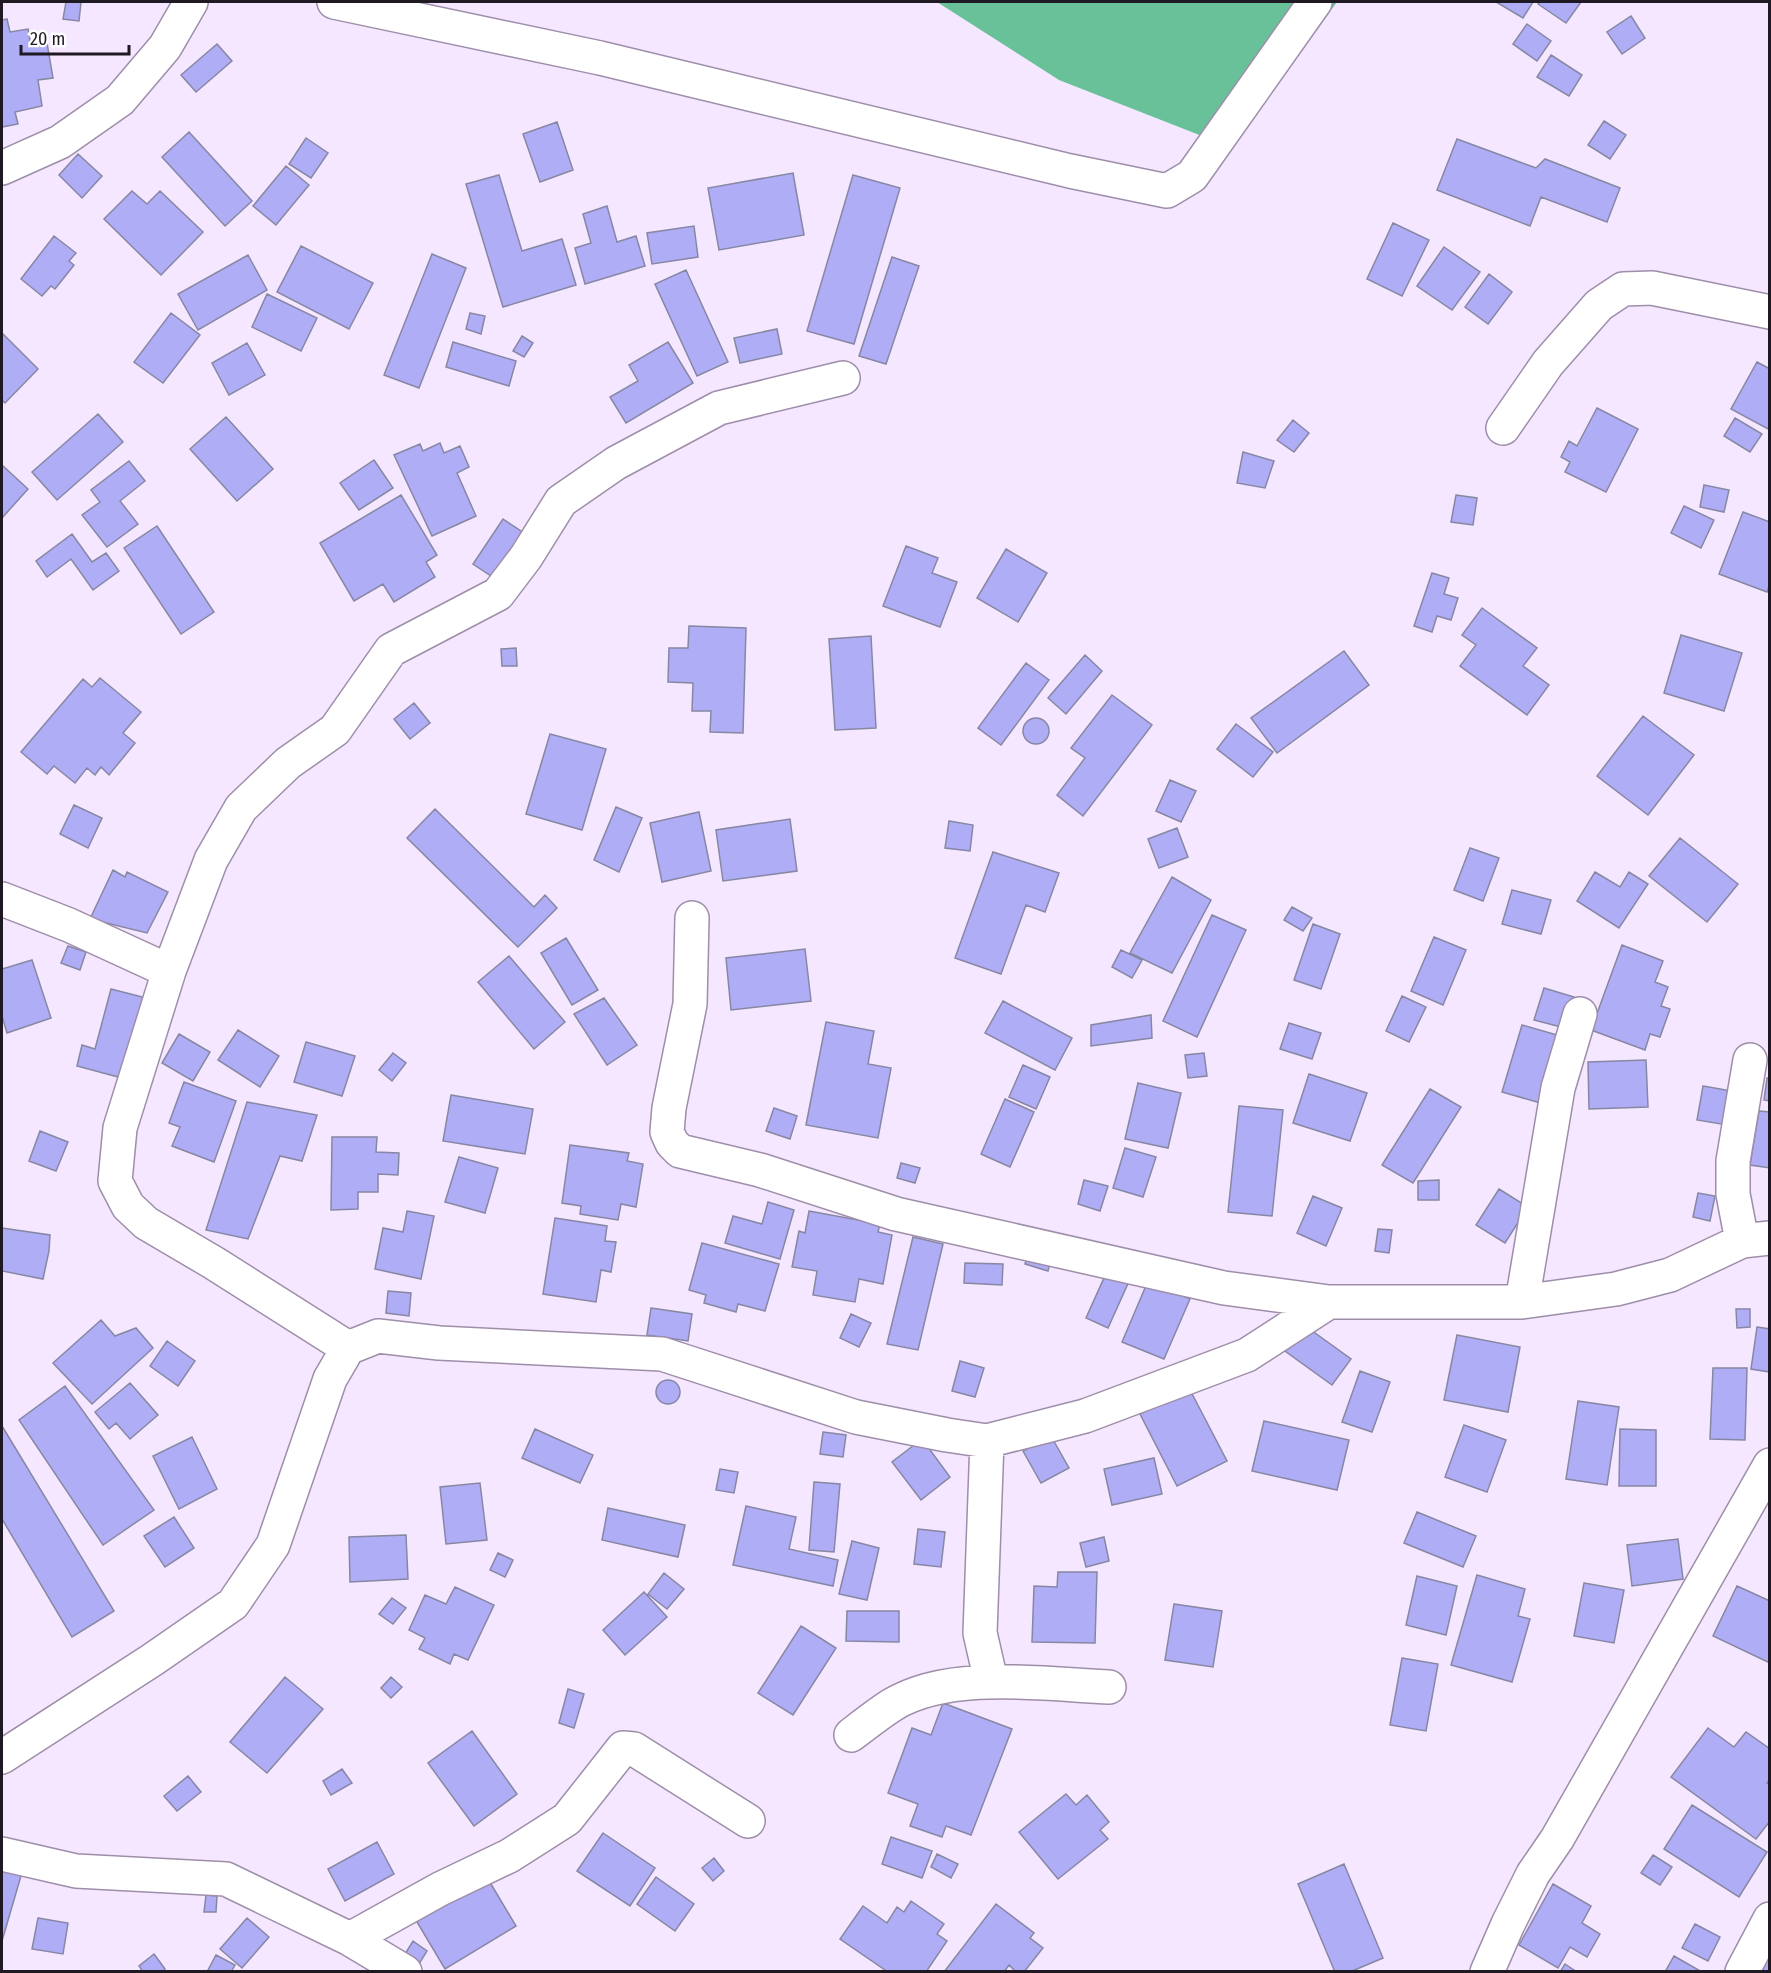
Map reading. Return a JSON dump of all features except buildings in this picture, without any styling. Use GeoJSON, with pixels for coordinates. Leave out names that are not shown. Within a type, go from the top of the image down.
{"type":"FeatureCollection","features":[{"type":"Feature","properties":{"kind":"street"},"geometry":{"type":"LineString","coordinates":[[2,168],[60,142],[120,100],[165,47],[191,2]]}},
{"type":"Feature","properties":{"kind":"street"},"geometry":{"type":"LineString","coordinates":[[334,2],[600,58],[1070,171],[1167,191],[1192,176],[1315,2]]}},
{"type":"Feature","properties":{"kind":"street"},"geometry":{"type":"LineString","coordinates":[[1503,428],[1548,363],[1599,304],[1623,289],[1652,288],[1770,312]]}},
{"type":"Feature","properties":{"kind":"street"},"geometry":{"type":"LineString","coordinates":[[348,1348],[146,1223],[128,1206],[115,1181],[120,1128],[169,971],[210,860],[241,808],[288,763],[335,730],[391,650],[498,594],[526,557],[561,501],[616,463],[719,408],[843,378]]}},
{"type":"Feature","properties":{"kind":"street"},"geometry":{"type":"LineString","coordinates":[[2,899],[69,925],[169,971]]}},
{"type":"Feature","properties":{"kind":"street"},"geometry":{"type":"LineString","coordinates":[[692,918],[690,1004],[669,1108],[667,1132],[672,1143],[680,1151],[760,1170],[896,1214],[1224,1288],[1329,1302],[1522,1302],[1616,1289],[1670,1275],[1756,1240],[1733,1194],[1733,1161],[1750,1060]]}},
{"type":"Feature","properties":{"kind":"street"},"geometry":{"type":"LineString","coordinates":[[1522,1302],[1558,1088],[1580,1014]]}},
{"type":"Feature","properties":{"kind":"street"},"geometry":{"type":"LineString","coordinates":[[2,1757],[152,1660],[233,1604],[273,1545],[330,1379],[348,1348],[378,1336],[439,1343],[662,1354],[856,1417],[947,1436],[987,1441],[1085,1416],[1247,1355],[1329,1302]]}},
{"type":"Feature","properties":{"kind":"street"},"geometry":{"type":"LineString","coordinates":[[987,1441],[980,1633],[991,1681]]}},
{"type":"Feature","properties":{"kind":"street"},"geometry":{"type":"LineString","coordinates":[[1487,1971],[1533,1874],[1562,1830],[1770,1465]]}},
{"type":"Feature","properties":{"kind":"street"},"geometry":{"type":"LineString","coordinates":[[851,1735],[893,1704],[940,1686],[991,1681],[1109,1687]]}},
{"type":"Feature","properties":{"kind":"street"},"geometry":{"type":"LineString","coordinates":[[350,1939],[440,1889],[509,1856],[567,1819],[622,1748],[634,1749],[748,1821]]}},
{"type":"Feature","properties":{"kind":"street"},"geometry":{"type":"LineString","coordinates":[[2,1854],[76,1871],[226,1879],[350,1939],[405,1971]]}},
{"type":"Feature","properties":{"kind":"street"},"geometry":{"type":"LineString","coordinates":[[1742,1971],[1770,1919]]}},
{"type":"Feature","properties":{"kind":"green space"},"geometry":{"type":"Polygon","coordinates":[[[937,2],[1337,2],[1230,147],[1059,80],[937,2]]]}}]}
